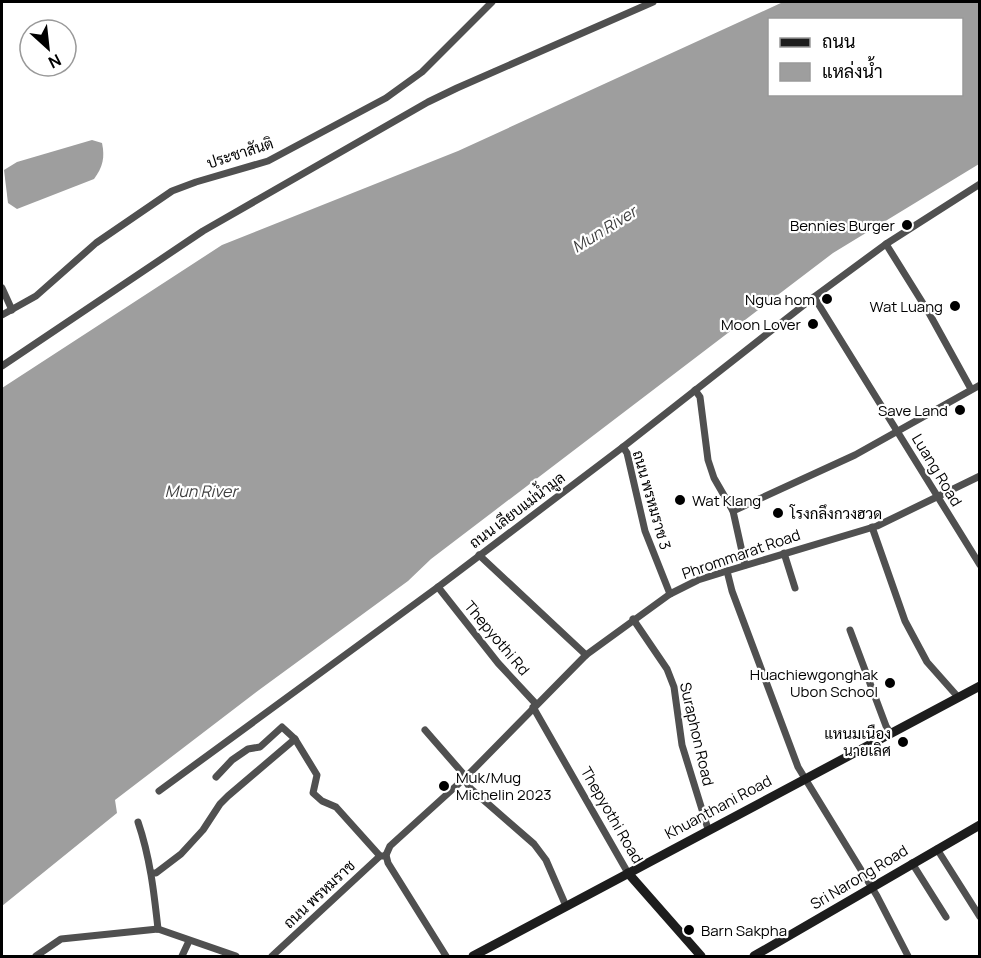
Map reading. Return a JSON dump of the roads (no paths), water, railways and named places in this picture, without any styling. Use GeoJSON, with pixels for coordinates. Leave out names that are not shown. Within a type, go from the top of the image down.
{"type":"FeatureCollection","features":[{"type":"Feature","properties":{"kind":"street","name":"ประชาสันติ"},"geometry":{"type":"LineString","coordinates":[[2,315],[36,296],[96,243],[172,191],[268,161],[386,98],[422,72],[492,2]]}},
{"type":"Feature","properties":{"kind":"street"},"geometry":{"type":"LineString","coordinates":[[2,366],[203,231],[428,102],[653,2]]}},
{"type":"Feature","properties":{"kind":"street","name":"ถนน เลียบแม่น้ำมูล"},"geometry":{"type":"LineString","coordinates":[[159,791],[438,587],[814,297],[886,244],[980,184]]}},
{"type":"Feature","properties":{"kind":"street"},"geometry":{"type":"LineString","coordinates":[[886,244],[929,313],[971,390]]}},
{"type":"Feature","properties":{"kind":"street"},"geometry":{"type":"LineString","coordinates":[[2,288],[12,310]]}},
{"type":"Feature","properties":{"kind":"street","name":"Luang Road"},"geometry":{"type":"LineString","coordinates":[[814,297],[980,565]]}},
{"type":"Feature","properties":{"kind":"street"},"geometry":{"type":"LineString","coordinates":[[733,511],[855,455],[980,385]]}},
{"type":"Feature","properties":{"kind":"street"},"geometry":{"type":"LineString","coordinates":[[695,390],[700,397],[708,460],[714,478],[733,511],[745,565]]}},
{"type":"Feature","properties":{"kind":"street","name":"ถนน พรหมราช 3"},"geometry":{"type":"LineString","coordinates":[[622,447],[627,453],[645,531],[670,594]]}},
{"type":"Feature","properties":{"kind":"street","name":"Phrommarat Road"},"geometry":{"type":"LineString","coordinates":[[383,856],[390,846],[465,778],[586,655],[670,594],[698,580],[872,527],[980,476]]}},
{"type":"Feature","properties":{"kind":"street"},"geometry":{"type":"LineString","coordinates":[[872,527],[904,621],[927,662],[958,697]]}},
{"type":"Feature","properties":{"kind":"street"},"geometry":{"type":"LineString","coordinates":[[784,553],[795,588]]}},
{"type":"Feature","properties":{"kind":"street"},"geometry":{"type":"LineString","coordinates":[[479,555],[586,655]]}},
{"type":"Feature","properties":{"kind":"street"},"geometry":{"type":"LineString","coordinates":[[727,571],[732,591],[794,757],[872,888],[908,957]]}},
{"type":"Feature","properties":{"kind":"street","name":"Thepyothi Rd"},"geometry":{"type":"LineString","coordinates":[[438,587],[534,706]]}},
{"type":"Feature","properties":{"kind":"street","name":"Suraphon Road"},"geometry":{"type":"LineString","coordinates":[[633,619],[667,669],[674,687],[682,745],[708,829]]}},
{"type":"Feature","properties":{"kind":"street"},"geometry":{"type":"LineString","coordinates":[[850,630],[891,734]]}},
{"type":"Feature","properties":{"kind":"street","name":"Khuanthani Road"},"geometry":{"type":"LineString","coordinates":[[472,957],[708,829],[980,686]]}},
{"type":"Feature","properties":{"kind":"street","name":"Thepyothi Road"},"geometry":{"type":"LineString","coordinates":[[534,706],[628,873],[701,957]]}},
{"type":"Feature","properties":{"kind":"street"},"geometry":{"type":"LineString","coordinates":[[216,777],[224,767],[248,748],[260,747],[282,727],[295,739],[317,775],[313,793],[322,801],[336,807],[383,856],[447,957]]}},
{"type":"Feature","properties":{"kind":"street"},"geometry":{"type":"LineString","coordinates":[[426,730],[465,778],[471,789],[534,844],[546,860],[566,906]]}},
{"type":"Feature","properties":{"kind":"street"},"geometry":{"type":"LineString","coordinates":[[152,873],[156,873],[181,854],[203,831],[220,804],[295,739]]}},
{"type":"Feature","properties":{"kind":"street"},"geometry":{"type":"LineString","coordinates":[[138,822],[148,850],[158,928]]}},
{"type":"Feature","properties":{"kind":"street","name":"Sri Narong Road"},"geometry":{"type":"LineString","coordinates":[[754,957],[980,825]]}},
{"type":"Feature","properties":{"kind":"street"},"geometry":{"type":"LineString","coordinates":[[937,849],[980,917]]}},
{"type":"Feature","properties":{"kind":"street","name":"ถนน พรหมราช"},"geometry":{"type":"LineString","coordinates":[[272,957],[383,856]]}},
{"type":"Feature","properties":{"kind":"street"},"geometry":{"type":"LineString","coordinates":[[912,863],[946,917]]}},
{"type":"Feature","properties":{"kind":"street"},"geometry":{"type":"LineString","coordinates":[[36,957],[61,939],[158,928],[236,957]]}},
{"type":"Feature","properties":{"kind":"street"},"geometry":{"type":"LineString","coordinates":[[182,957],[189,941]]}},
{"type":"Feature","properties":{"kind":"water","name":"Mun River"},"geometry":{"type":"Polygon","coordinates":[[[783,2],[979,2],[979,164],[833,253],[431,559],[408,581],[259,690],[115,800],[117,813],[2,906],[2,388],[222,245],[458,151],[783,2]]]}},
{"type":"Feature","properties":{"kind":"water"},"geometry":{"type":"Polygon","coordinates":[[[92,140],[102,143],[103,153],[101,166],[94,179],[17,209],[8,203],[4,170],[17,162],[92,140]]]}},
{"type":"Feature","properties":{"kind":"place","name":"Bennies Burger"},"geometry":{"type":"Point","coordinates":[907,225]}},
{"type":"Feature","properties":{"kind":"place","name":"Ngua hom"},"geometry":{"type":"Point","coordinates":[827,299]}},
{"type":"Feature","properties":{"kind":"place","name":"Wat Luang"},"geometry":{"type":"Point","coordinates":[955,306]}},
{"type":"Feature","properties":{"kind":"place","name":"Moon Lover"},"geometry":{"type":"Point","coordinates":[813,324]}},
{"type":"Feature","properties":{"kind":"place","name":"Save Land"},"geometry":{"type":"Point","coordinates":[960,410]}},
{"type":"Feature","properties":{"kind":"place","name":"Wat Klang"},"geometry":{"type":"Point","coordinates":[680,500]}},
{"type":"Feature","properties":{"kind":"place","name":"โรงกลึงกวงฮวด"},"geometry":{"type":"Point","coordinates":[778,513]}},
{"type":"Feature","properties":{"kind":"place","name":"Huachiewgonghak Ubon School"},"geometry":{"type":"Point","coordinates":[890,683]}},
{"type":"Feature","properties":{"kind":"place","name":"แหนมเนือง นายเลิศ"},"geometry":{"type":"Point","coordinates":[903,742]}},
{"type":"Feature","properties":{"kind":"place","name":"Muk/Mug Michelin 2023"},"geometry":{"type":"Point","coordinates":[444,786]}},
{"type":"Feature","properties":{"kind":"place","name":"Barn Sakpha"},"geometry":{"type":"Point","coordinates":[689,930]}}]}
